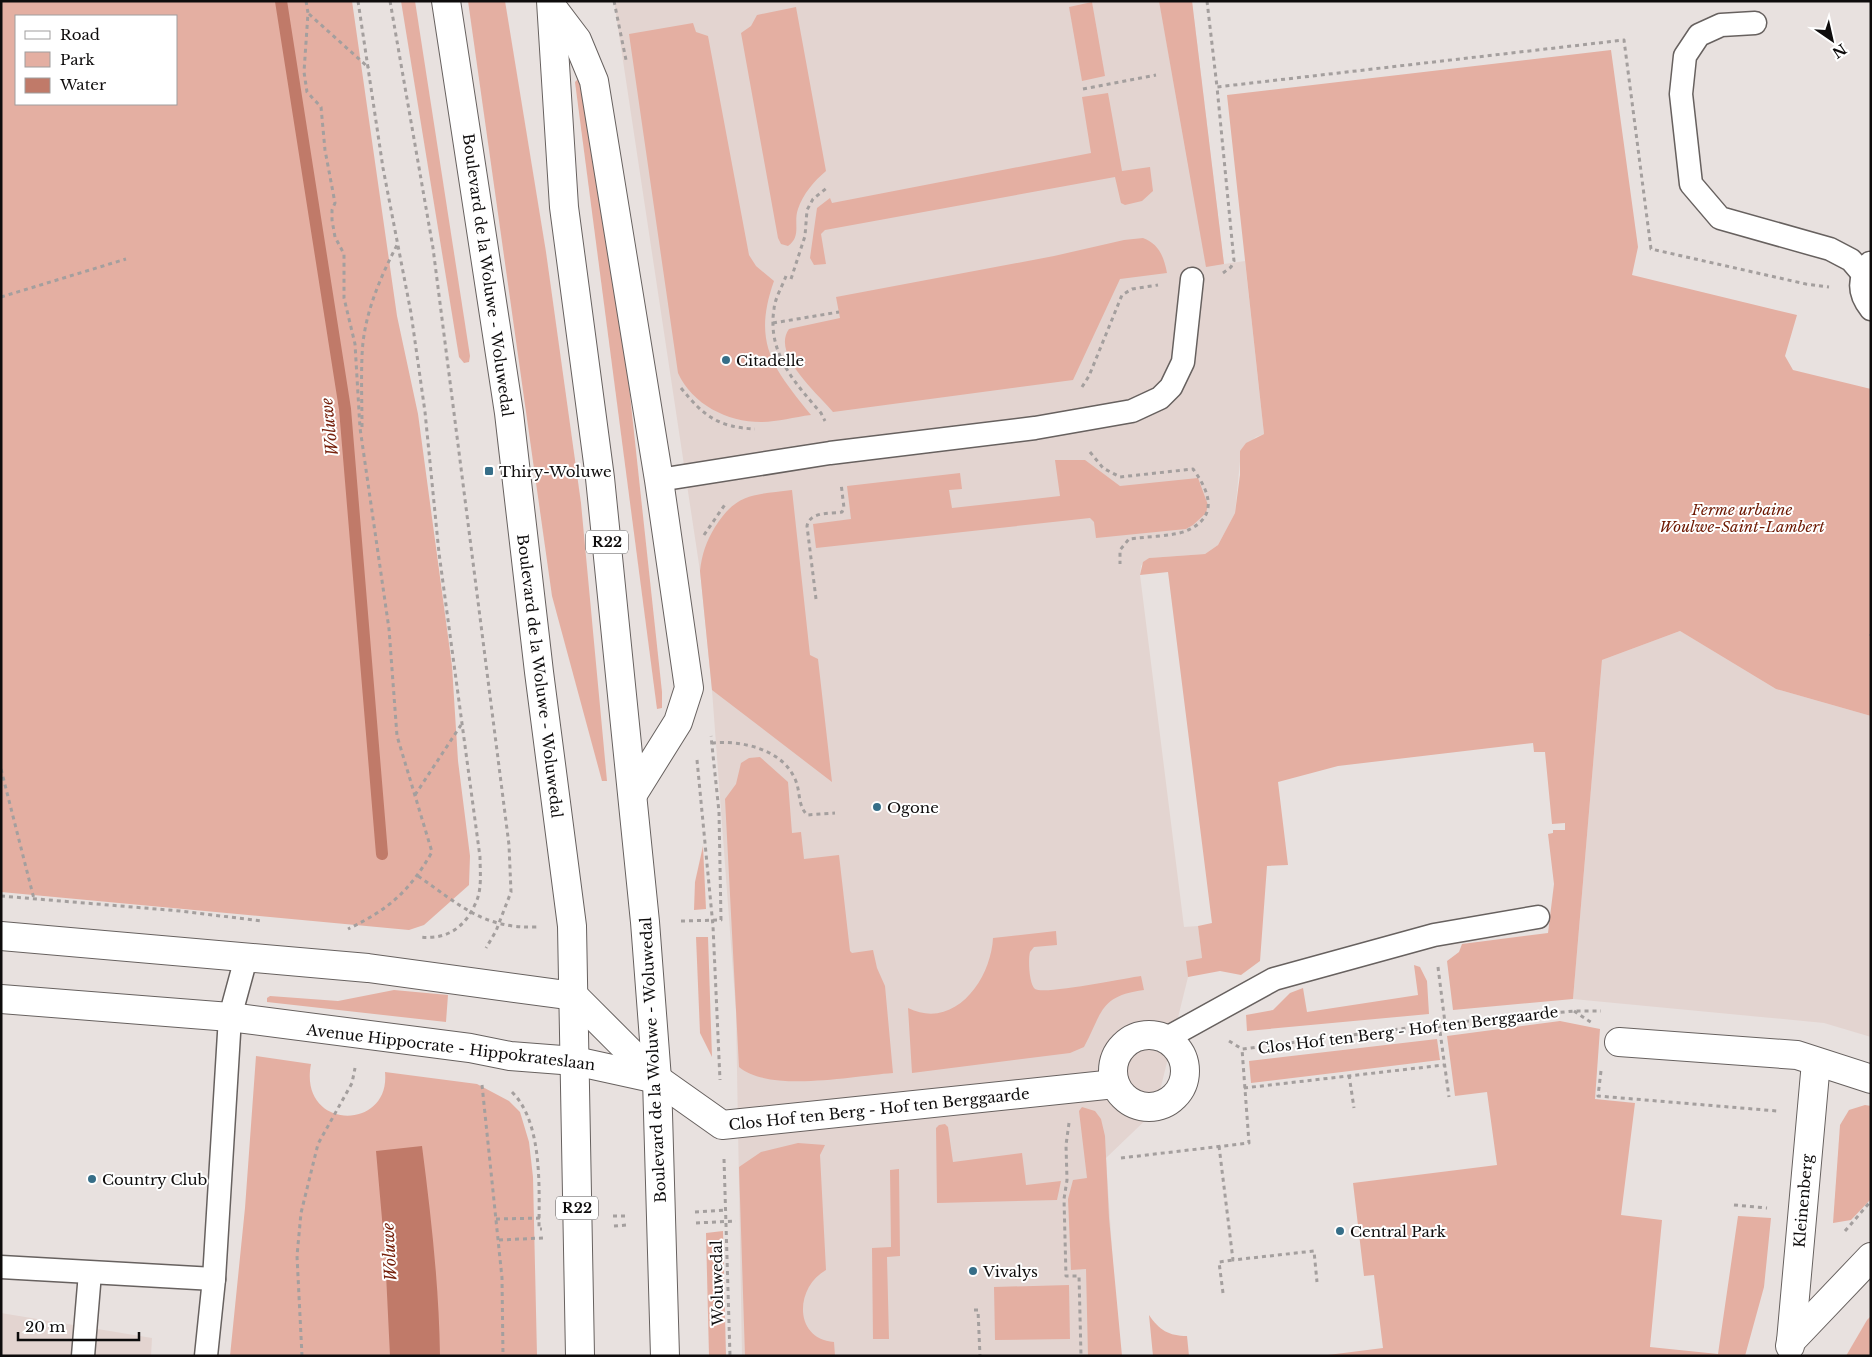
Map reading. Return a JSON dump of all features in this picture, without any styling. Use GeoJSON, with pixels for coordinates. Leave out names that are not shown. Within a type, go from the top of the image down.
{"type":"FeatureCollection","features":[{"type":"Feature","properties":{"kind":"main road","name":"Boulevard de la Woluwe - Woluwedal"},"geometry":{"type":"LineString","coordinates":[[446,1],[509,413],[539,672],[572,926],[576,1061],[576,1238],[580,1356]]}},
{"type":"Feature","properties":{"kind":"main road","name":"Boulevard de la Woluwe - Woluwedal"},"geometry":{"type":"LineString","coordinates":[[551,4],[578,40],[594,81],[659,480],[689,688],[678,722],[633,794]]}},
{"type":"Feature","properties":{"kind":"main road","name":"Boulevard de la Woluwe - Woluwedal"},"geometry":{"type":"LineString","coordinates":[[551,4],[564,207],[600,478],[633,794],[657,1079],[665,1356]]}},
{"type":"Feature","properties":{"kind":"main road"},"geometry":{"type":"LineString","coordinates":[[1,936],[368,968],[574,996],[657,1079]]}},
{"type":"Feature","properties":{"kind":"main road","name":"Avenue Hippocrate - Hippokrateslaan"},"geometry":{"type":"LineString","coordinates":[[1,999],[230,1017],[363,1036],[482,1050],[510,1056],[576,1061],[657,1079]]}},
{"type":"Feature","properties":{"kind":"main road"},"geometry":{"type":"LineString","coordinates":[[1148,1034],[1167,1038],[1180,1050],[1185,1061],[1186,1074],[1183,1086],[1175,1096],[1165,1103],[1153,1107],[1141,1106],[1123,1096],[1116,1084],[1113,1076],[1113,1065],[1117,1053],[1135,1037],[1148,1034]]}},
{"type":"Feature","properties":{"kind":"main road"},"geometry":{"type":"LineString","coordinates":[[1618,1042],[1797,1055],[1871,1079]]}},
{"type":"Feature","properties":{"kind":"main road","name":"Kleinenberg"},"geometry":{"type":"LineString","coordinates":[[1789,1348],[1816,1062]]}},
{"type":"Feature","properties":{"kind":"main road","name":"Clos Hof ten Berg - Hof ten Berggaarde"},"geometry":{"type":"LineString","coordinates":[[657,1079],[722,1125],[1116,1084]]}},
{"type":"Feature","properties":{"kind":"main road","name":"Kleinenberg"},"geometry":{"type":"LineString","coordinates":[[1789,1348],[1871,1258]]}},
{"type":"Feature","properties":{"kind":"lane"},"geometry":{"type":"LineString","coordinates":[[1755,23],[1720,25],[1699,35],[1685,56],[1681,94],[1691,184],[1720,218],[1830,249],[1866,268],[1860,286],[1863,299],[1871,309]]}},
{"type":"Feature","properties":{"kind":"lane"},"geometry":{"type":"LineString","coordinates":[[659,480],[830,453],[1035,428],[1132,411],[1160,398],[1171,387],[1178,374],[1183,362],[1192,279]]}},
{"type":"Feature","properties":{"kind":"lane"},"geometry":{"type":"LineString","coordinates":[[1167,1038],[1274,979],[1434,935],[1538,917]]}},
{"type":"Feature","properties":{"kind":"lane"},"geometry":{"type":"LineString","coordinates":[[206,1356],[214,1279],[230,1017],[246,958]]}},
{"type":"Feature","properties":{"kind":"lane"},"geometry":{"type":"LineString","coordinates":[[1,1268],[214,1279]]}},
{"type":"Feature","properties":{"kind":"lane"},"geometry":{"type":"LineString","coordinates":[[83,1356],[90,1274]]}},
{"type":"Feature","properties":{"kind":"path"},"geometry":{"type":"LineString","coordinates":[[306,1],[308,13],[304,72],[307,92],[321,107],[325,150],[335,203],[332,210],[335,237],[344,254],[344,298],[355,344],[362,439],[389,629],[397,736],[432,852],[418,876],[403,894],[377,915],[346,931],[355,931]]}},
{"type":"Feature","properties":{"kind":"path"},"geometry":{"type":"LineString","coordinates":[[358,1],[383,168],[411,313],[425,412],[439,553],[480,857],[477,900],[455,932],[435,938],[418,937]]}},
{"type":"Feature","properties":{"kind":"path"},"geometry":{"type":"LineString","coordinates":[[390,1],[433,248],[502,784],[509,845],[511,892],[498,925]]}},
{"type":"Feature","properties":{"kind":"path"},"geometry":{"type":"LineString","coordinates":[[1080,389],[1089,376],[1122,294],[1132,289],[1225,272],[1231,268],[1234,261],[1207,1]]}},
{"type":"Feature","properties":{"kind":"path"},"geometry":{"type":"LineString","coordinates":[[308,13],[368,68]]}},
{"type":"Feature","properties":{"kind":"path"},"geometry":{"type":"LineString","coordinates":[[1217,87],[1624,40],[1651,249],[1806,284],[1840,289],[1866,268]]}},
{"type":"Feature","properties":{"kind":"path"},"geometry":{"type":"LineString","coordinates":[[1083,88],[1156,75]]}},
{"type":"Feature","properties":{"kind":"path"},"geometry":{"type":"LineString","coordinates":[[791,279],[805,236],[807,210],[813,199],[828,186]]}},
{"type":"Feature","properties":{"kind":"path"},"geometry":{"type":"LineString","coordinates":[[362,439],[362,356],[365,333],[380,279],[397,244]]}},
{"type":"Feature","properties":{"kind":"path"},"geometry":{"type":"LineString","coordinates":[[1,296],[126,259]]}},
{"type":"Feature","properties":{"kind":"path"},"geometry":{"type":"LineString","coordinates":[[786,276],[774,308],[773,323],[779,356],[788,375],[821,413],[828,428]]}},
{"type":"Feature","properties":{"kind":"path"},"geometry":{"type":"LineString","coordinates":[[773,323],[839,312]]}},
{"type":"Feature","properties":{"kind":"path"},"geometry":{"type":"LineString","coordinates":[[680,387],[699,410],[724,425],[761,430]]}},
{"type":"Feature","properties":{"kind":"path"},"geometry":{"type":"LineString","coordinates":[[1120,564],[1120,550],[1129,539],[1185,532],[1207,515],[1210,506],[1200,478],[1193,469]]}},
{"type":"Feature","properties":{"kind":"path"},"geometry":{"type":"LineString","coordinates":[[816,599],[807,526],[808,520],[814,516],[842,512],[844,508],[842,492]]}},
{"type":"Feature","properties":{"kind":"path"},"geometry":{"type":"LineString","coordinates":[[699,544],[713,518],[731,497]]}},
{"type":"Feature","properties":{"kind":"path"},"geometry":{"type":"LineString","coordinates":[[415,795],[462,725]]}},
{"type":"Feature","properties":{"kind":"path"},"geometry":{"type":"LineString","coordinates":[[711,734],[719,812],[721,920]]}},
{"type":"Feature","properties":{"kind":"path"},"geometry":{"type":"LineString","coordinates":[[712,743],[729,741],[760,747],[785,766],[794,777],[799,789],[800,808],[807,815],[835,814]]}},
{"type":"Feature","properties":{"kind":"path","name":"Woluwedal"},"geometry":{"type":"LineString","coordinates":[[696,753],[712,920],[727,1210],[730,1356]]}},
{"type":"Feature","properties":{"kind":"path"},"geometry":{"type":"LineString","coordinates":[[1,769],[34,899]]}},
{"type":"Feature","properties":{"kind":"path"},"geometry":{"type":"LineString","coordinates":[[418,876],[469,913],[498,925],[522,928]]}},
{"type":"Feature","properties":{"kind":"path"},"geometry":{"type":"LineString","coordinates":[[1,896],[180,911]]}},
{"type":"Feature","properties":{"kind":"path"},"geometry":{"type":"LineString","coordinates":[[1434,935],[1445,1024]]}},
{"type":"Feature","properties":{"kind":"path","name":"Clos Hof ten Berg - Hof ten Berggaarde"},"geometry":{"type":"LineString","coordinates":[[1244,1088],[1242,1049],[1438,1024],[1574,1011],[1610,1011]]}},
{"type":"Feature","properties":{"kind":"path"},"geometry":{"type":"LineString","coordinates":[[1438,1024],[1449,1097]]}},
{"type":"Feature","properties":{"kind":"path"},"geometry":{"type":"LineString","coordinates":[[302,1356],[297,1256],[300,1213],[318,1144],[352,1084],[363,1036]]}},
{"type":"Feature","properties":{"kind":"path"},"geometry":{"type":"LineString","coordinates":[[482,1050],[482,1079],[488,1149],[502,1278],[503,1356]]}},
{"type":"Feature","properties":{"kind":"path"},"geometry":{"type":"LineString","coordinates":[[1121,1158],[1249,1143],[1244,1088],[1444,1065]]}},
{"type":"Feature","properties":{"kind":"path"},"geometry":{"type":"LineString","coordinates":[[1601,1068],[1598,1096],[1811,1114]]}},
{"type":"Feature","properties":{"kind":"path"},"geometry":{"type":"LineString","coordinates":[[1349,1075],[1354,1108]]}},
{"type":"Feature","properties":{"kind":"path"},"geometry":{"type":"LineString","coordinates":[[525,1112],[537,1152],[539,1229]]}},
{"type":"Feature","properties":{"kind":"path"},"geometry":{"type":"LineString","coordinates":[[1070,1117],[1066,1146],[1067,1180],[1064,1199],[1066,1276],[1079,1276],[1081,1356]]}},
{"type":"Feature","properties":{"kind":"path"},"geometry":{"type":"LineString","coordinates":[[1219,1146],[1233,1260]]}},
{"type":"Feature","properties":{"kind":"path"},"geometry":{"type":"LineString","coordinates":[[1734,1204],[1771,1208]]}},
{"type":"Feature","properties":{"kind":"path"},"geometry":{"type":"LineString","coordinates":[[498,1240],[576,1238]]}},
{"type":"Feature","properties":{"kind":"path"},"geometry":{"type":"LineString","coordinates":[[1223,1293],[1219,1262],[1314,1250],[1317,1282]]}},
{"type":"Feature","properties":{"kind":"path"},"geometry":{"type":"LineString","coordinates":[[974,1310],[978,1310],[980,1356]]}},
{"type":"Feature","properties":{"kind":"shaded area"},"geometry":{"type":"Polygon","coordinates":[[[614,1],[1192,1],[1224,264],[1245,261],[1264,434],[1256,437],[1241,451],[1235,513],[1218,545],[1205,554],[1149,558],[1141,566],[1140,575],[1184,927],[1198,926],[1202,958],[1187,961],[1188,977],[1155,1111],[1106,1158],[1119,1356],[742,1356],[736,1012],[712,690],[700,571],[614,1]]]}},
{"type":"Feature","properties":{"kind":"shaded area"},"geometry":{"type":"Polygon","coordinates":[[[1680,631],[1776,689],[1871,716],[1871,1037],[1824,1023],[1573,999],[1602,660],[1680,631]]]}},
{"type":"Feature","properties":{"kind":"shaded area"},"geometry":{"type":"Polygon","coordinates":[[[1,1313],[152,1338],[151,1356],[1,1356],[1,1313]]]}},
{"type":"Feature","properties":{"kind":"green space"},"geometry":{"type":"Polygon","coordinates":[[[1,1],[352,1],[397,316],[418,414],[452,666],[458,761],[470,856],[469,885],[424,925],[409,930],[1,892],[1,1]]]}},
{"type":"Feature","properties":{"kind":"green space"},"geometry":{"type":"Polygon","coordinates":[[[401,1],[415,1],[470,356],[469,362],[464,363],[459,357],[401,1]]]}},
{"type":"Feature","properties":{"kind":"green space"},"geometry":{"type":"Polygon","coordinates":[[[468,1],[505,1],[546,252],[581,503],[607,781],[602,781],[552,596],[468,1]]]}},
{"type":"Feature","properties":{"kind":"green space"},"geometry":{"type":"Polygon","coordinates":[[[1159,1],[1192,1],[1224,264],[1206,267],[1159,1]]]}},
{"type":"Feature","properties":{"kind":"green space"},"geometry":{"type":"Polygon","coordinates":[[[1092,2],[1105,76],[1082,81],[1069,7],[1092,2]]]}},
{"type":"Feature","properties":{"kind":"green space"},"geometry":{"type":"Polygon","coordinates":[[[796,7],[826,171],[813,183],[803,198],[797,214],[795,238],[788,246],[781,244],[778,238],[741,33],[751,26],[757,15],[796,7]]]}},
{"type":"Feature","properties":{"kind":"green space"},"geometry":{"type":"Polygon","coordinates":[[[693,23],[696,32],[708,36],[749,255],[756,266],[774,281],[765,321],[766,338],[770,354],[786,383],[811,415],[761,422],[736,419],[723,415],[701,402],[692,394],[678,373],[629,34],[693,23]]]}},
{"type":"Feature","properties":{"kind":"green space","name":"Ferme urbaine Woulwe-Saint-Lambert"},"geometry":{"type":"Polygon","coordinates":[[[1611,50],[1638,247],[1632,275],[1797,315],[1785,356],[1793,370],[1871,389],[1871,716],[1776,689],[1680,631],[1602,660],[1573,999],[1453,1010],[1447,961],[1459,952],[1462,944],[1548,933],[1554,884],[1548,834],[1553,833],[1553,830],[1565,830],[1565,823],[1552,824],[1545,752],[1534,752],[1533,743],[1338,766],[1278,782],[1288,865],[1267,866],[1260,961],[1241,975],[1220,971],[1188,977],[1186,961],[1202,958],[1198,926],[1212,923],[1168,572],[1140,575],[1143,562],[1149,558],[1205,554],[1218,545],[1235,513],[1240,475],[1240,451],[1246,443],[1264,434],[1227,95],[1611,50]]]}},
{"type":"Feature","properties":{"kind":"green space"},"geometry":{"type":"Polygon","coordinates":[[[578,79],[584,81],[629,386],[662,692],[662,708],[657,709],[575,82],[578,79]]]}},
{"type":"Feature","properties":{"kind":"green space"},"geometry":{"type":"Polygon","coordinates":[[[1108,93],[1122,171],[1150,167],[1153,191],[1142,201],[1125,205],[1121,203],[1115,177],[825,230],[821,234],[826,264],[814,265],[810,258],[817,208],[830,198],[832,203],[1091,153],[1082,97],[1108,93]]]}},
{"type":"Feature","properties":{"kind":"green space"},"geometry":{"type":"Polygon","coordinates":[[[1143,238],[1157,247],[1167,273],[1120,279],[1073,380],[833,412],[798,373],[786,350],[785,339],[789,329],[840,318],[836,297],[1054,256],[1124,240],[1143,238]]]}},
{"type":"Feature","properties":{"kind":"green space"},"geometry":{"type":"Polygon","coordinates":[[[1055,460],[1085,460],[1120,486],[1198,478],[1208,505],[1206,513],[1186,529],[1096,538],[1094,522],[1090,518],[816,548],[813,524],[851,519],[847,486],[960,473],[962,489],[949,490],[952,508],[1060,496],[1055,460]]]}},
{"type":"Feature","properties":{"kind":"green space"},"geometry":{"type":"Polygon","coordinates":[[[792,490],[810,655],[818,659],[832,782],[712,690],[700,571],[707,543],[723,516],[739,501],[757,495],[792,490]]]}},
{"type":"Feature","properties":{"kind":"green space"},"geometry":{"type":"Polygon","coordinates":[[[760,757],[788,782],[792,833],[801,832],[804,859],[839,855],[850,951],[852,953],[873,950],[877,968],[885,986],[893,1073],[813,1081],[791,1081],[753,1075],[739,1067],[725,799],[736,784],[741,763],[749,758],[760,757]]]}},
{"type":"Feature","properties":{"kind":"green space"},"geometry":{"type":"Polygon","coordinates":[[[703,846],[706,909],[694,910],[695,882],[703,846]]]}},
{"type":"Feature","properties":{"kind":"green space"},"geometry":{"type":"Polygon","coordinates":[[[1056,931],[1057,945],[1034,947],[1030,952],[1030,977],[1035,989],[1053,990],[1141,976],[1144,990],[1119,996],[1111,1001],[1100,1015],[1084,1047],[1070,1053],[912,1073],[908,1008],[925,1013],[941,1013],[955,1007],[978,984],[991,954],[993,938],[1056,931]]]}},
{"type":"Feature","properties":{"kind":"green space"},"geometry":{"type":"Polygon","coordinates":[[[696,937],[708,937],[712,1057],[700,1033],[696,937]]]}},
{"type":"Feature","properties":{"kind":"green space"},"geometry":{"type":"Polygon","coordinates":[[[1414,965],[1420,967],[1427,981],[1429,1014],[1247,1031],[1246,1015],[1273,1010],[1290,993],[1303,988],[1307,1012],[1418,995],[1414,965]]]}},
{"type":"Feature","properties":{"kind":"green space"},"geometry":{"type":"Polygon","coordinates":[[[394,990],[448,995],[446,1022],[267,1002],[267,998],[270,996],[338,1001],[394,990]]]}},
{"type":"Feature","properties":{"kind":"green space"},"geometry":{"type":"Polygon","coordinates":[[[1560,1021],[1600,1029],[1595,1099],[1635,1103],[1621,1215],[1662,1220],[1650,1347],[1718,1354],[1738,1216],[1771,1218],[1764,1287],[1745,1356],[1320,1356],[1383,1348],[1374,1275],[1364,1276],[1353,1183],[1497,1165],[1487,1092],[1455,1096],[1447,1036],[1560,1021]]]}},
{"type":"Feature","properties":{"kind":"green space"},"geometry":{"type":"Polygon","coordinates":[[[1437,1039],[1440,1060],[1251,1083],[1249,1061],[1437,1039]]]}},
{"type":"Feature","properties":{"kind":"green space"},"geometry":{"type":"Polygon","coordinates":[[[256,1056],[311,1064],[311,1086],[318,1102],[330,1112],[345,1116],[361,1114],[374,1105],[383,1092],[385,1072],[477,1084],[509,1101],[520,1112],[529,1142],[533,1177],[537,1356],[230,1356],[245,1208],[256,1056]]]}},
{"type":"Feature","properties":{"kind":"green space"},"geometry":{"type":"Polygon","coordinates":[[[1865,1105],[1871,1106],[1871,1199],[1851,1220],[1833,1223],[1840,1125],[1849,1110],[1865,1105]]]}},
{"type":"Feature","properties":{"kind":"green space"},"geometry":{"type":"Polygon","coordinates":[[[1082,1107],[1095,1111],[1101,1119],[1105,1136],[1109,1218],[1122,1356],[1088,1356],[1086,1269],[1071,1270],[1068,1199],[1073,1180],[1087,1178],[1079,1111],[1082,1107]]]}},
{"type":"Feature","properties":{"kind":"green space"},"geometry":{"type":"Polygon","coordinates":[[[945,1124],[948,1127],[953,1162],[1022,1153],[1026,1185],[1061,1181],[1057,1200],[937,1203],[936,1128],[939,1125],[945,1124]]]}},
{"type":"Feature","properties":{"kind":"green space"},"geometry":{"type":"Polygon","coordinates":[[[798,1143],[825,1145],[820,1155],[826,1270],[808,1288],[804,1299],[803,1311],[805,1322],[811,1332],[821,1339],[834,1342],[835,1356],[745,1356],[739,1167],[761,1152],[798,1143]]]}},
{"type":"Feature","properties":{"kind":"green space"},"geometry":{"type":"Polygon","coordinates":[[[899,1169],[900,1256],[887,1257],[889,1339],[873,1339],[872,1248],[891,1247],[890,1170],[899,1169]]]}},
{"type":"Feature","properties":{"kind":"green space"},"geometry":{"type":"Polygon","coordinates":[[[723,1231],[726,1356],[709,1356],[706,1233],[723,1231]]]}},
{"type":"Feature","properties":{"kind":"green space"},"geometry":{"type":"Polygon","coordinates":[[[1069,1285],[1070,1339],[995,1340],[994,1287],[1069,1285]]]}},
{"type":"Feature","properties":{"kind":"green space"},"geometry":{"type":"Polygon","coordinates":[[[1149,1315],[1165,1331],[1175,1335],[1187,1336],[1189,1356],[1153,1356],[1149,1315]]]}},
{"type":"Feature","properties":{"kind":"green space"},"geometry":{"type":"Polygon","coordinates":[[[1871,1316],[1871,1356],[1846,1356],[1867,1320],[1871,1316]]]}},
{"type":"Feature","properties":{"kind":"water"},"geometry":{"type":"Polygon","coordinates":[[[422,1146],[434,1251],[440,1356],[390,1356],[385,1253],[376,1151],[422,1146]]]}},
{"type":"Feature","properties":{"kind":"waterway","name":"Woluwe"},"geometry":{"type":"LineString","coordinates":[[281,1],[345,409],[382,854]]}},
{"type":"Feature","properties":{"kind":"place","name":"Citadelle"},"geometry":{"type":"Point","coordinates":[726,360]}},
{"type":"Feature","properties":{"kind":"place","name":"Thiry-Woluwe"},"geometry":{"type":"Point","coordinates":[489,471]}},
{"type":"Feature","properties":{"kind":"place","name":"Ogone"},"geometry":{"type":"Point","coordinates":[877,807]}},
{"type":"Feature","properties":{"kind":"place","name":"Country Club"},"geometry":{"type":"Point","coordinates":[92,1179]}},
{"type":"Feature","properties":{"kind":"place","name":"Central Park"},"geometry":{"type":"Point","coordinates":[1340,1231]}},
{"type":"Feature","properties":{"kind":"place","name":"Vivalys"},"geometry":{"type":"Point","coordinates":[973,1271]}}]}
